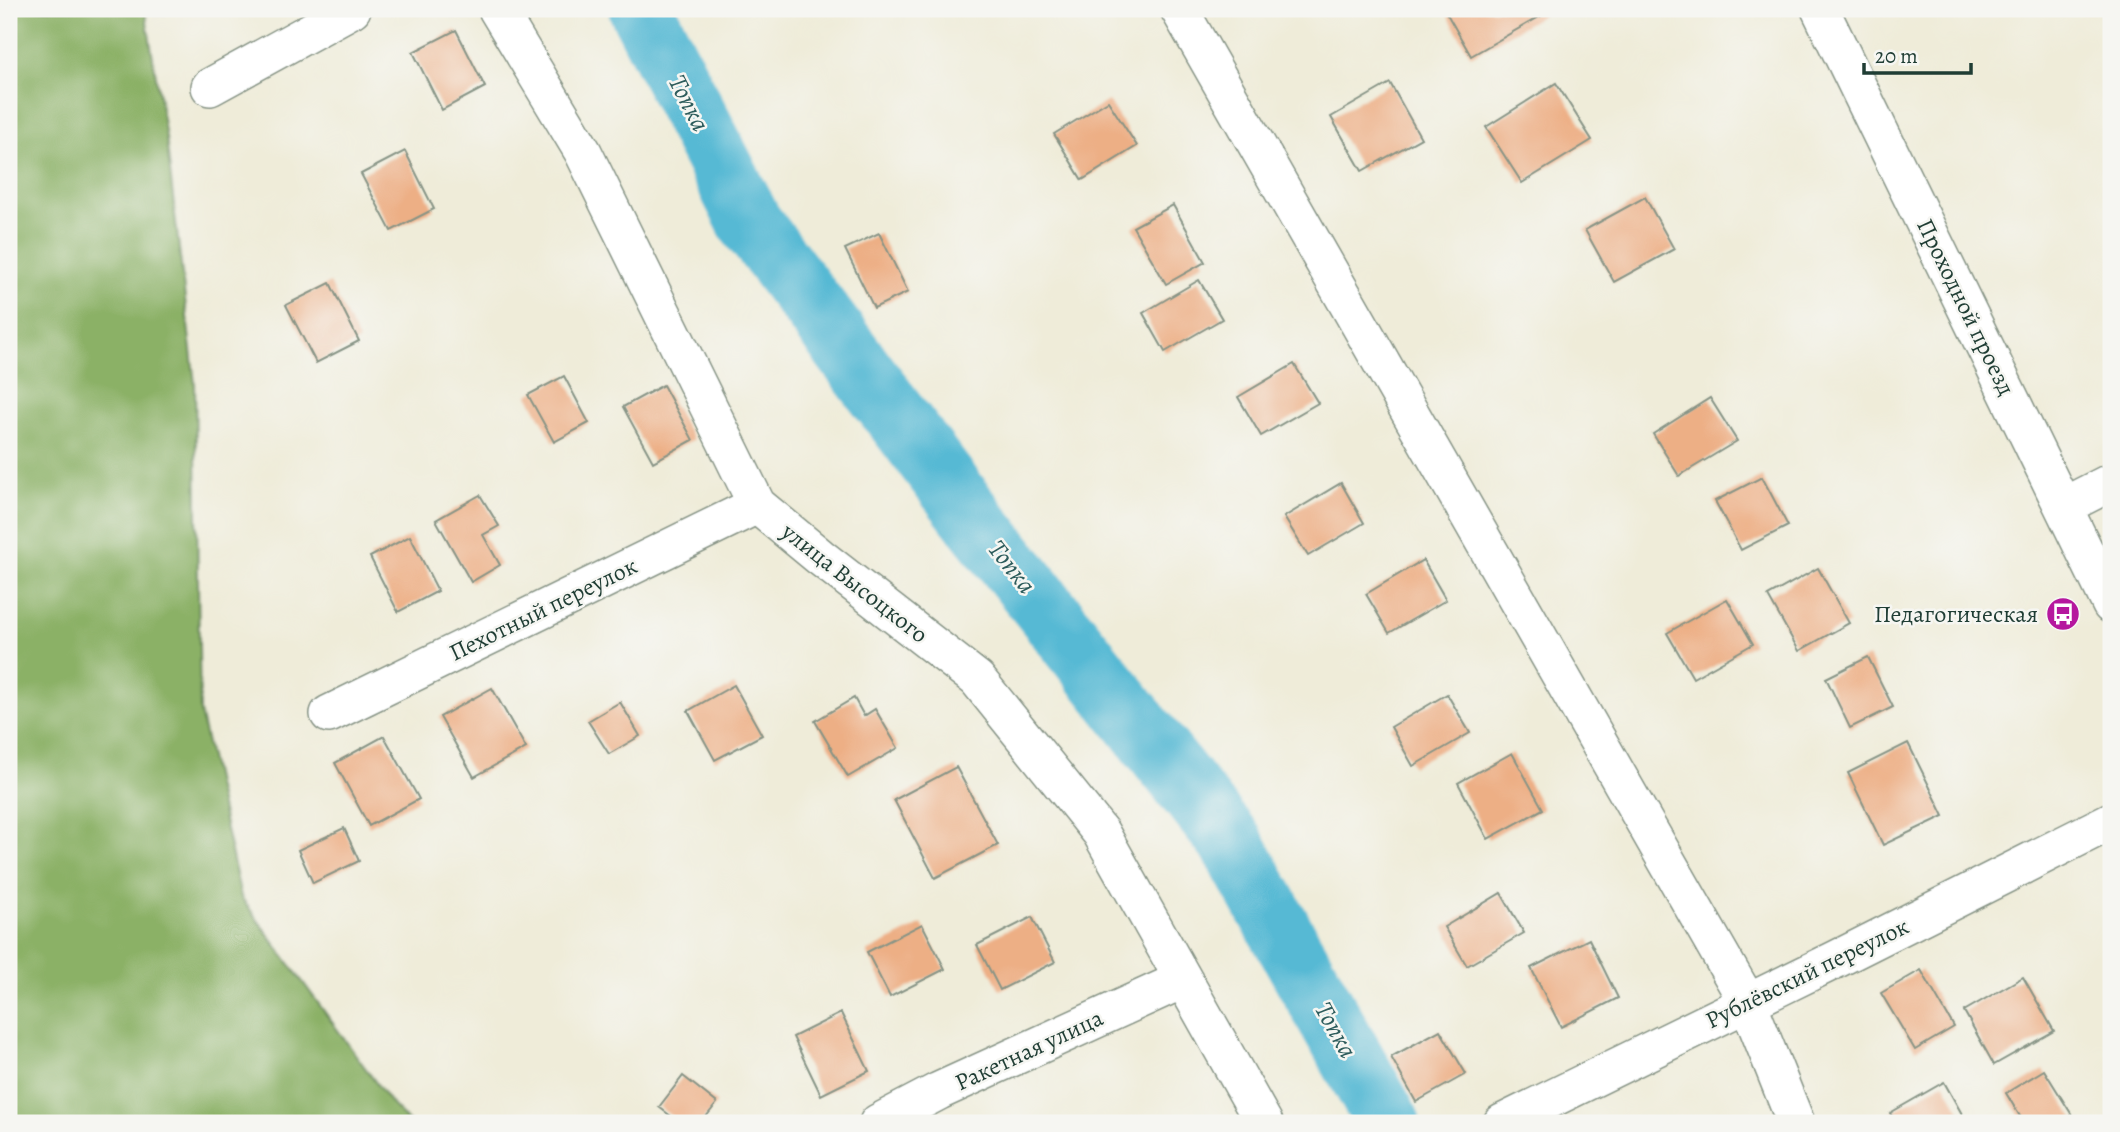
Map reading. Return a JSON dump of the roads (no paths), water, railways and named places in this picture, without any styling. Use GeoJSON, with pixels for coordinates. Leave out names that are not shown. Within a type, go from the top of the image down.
{"type":"FeatureCollection","features":[{"type":"Feature","properties":{"kind":"street"},"geometry":{"type":"LineString","coordinates":[[211,87],[352,9]]}},
{"type":"Feature","properties":{"kind":"street","name":"улица Высоцкого"},"geometry":{"type":"LineString","coordinates":[[497,9],[583,152],[757,505],[977,679],[1101,833],[1264,1123]]}},
{"type":"Feature","properties":{"kind":"street"},"geometry":{"type":"LineString","coordinates":[[1179,9],[1748,1003],[1796,1123]]}},
{"type":"Feature","properties":{"kind":"street","name":"Проходной проезд"},"geometry":{"type":"LineString","coordinates":[[1820,9],[2111,605]]}},
{"type":"Feature","properties":{"kind":"street"},"geometry":{"type":"LineString","coordinates":[[2064,506],[2111,481]]}},
{"type":"Feature","properties":{"kind":"street","name":"Пехотный переулок"},"geometry":{"type":"LineString","coordinates":[[329,714],[757,505]]}},
{"type":"Feature","properties":{"kind":"street","name":"Рублёвский переулок"},"geometry":{"type":"LineString","coordinates":[[1502,1123],[2111,821]]}},
{"type":"Feature","properties":{"kind":"street","name":"Ракетная улица"},"geometry":{"type":"LineString","coordinates":[[878,1123],[939,1091],[1182,980]]}},
{"type":"Feature","properties":{"kind":"waterway","name":"Топка"},"geometry":{"type":"LineString","coordinates":[[641,9],[750,223],[967,510],[1232,844],[1388,1123]]}},
{"type":"Feature","properties":{"kind":"place","name":"Педагогическая"},"geometry":{"type":"Point","coordinates":[2063,614]}}]}
